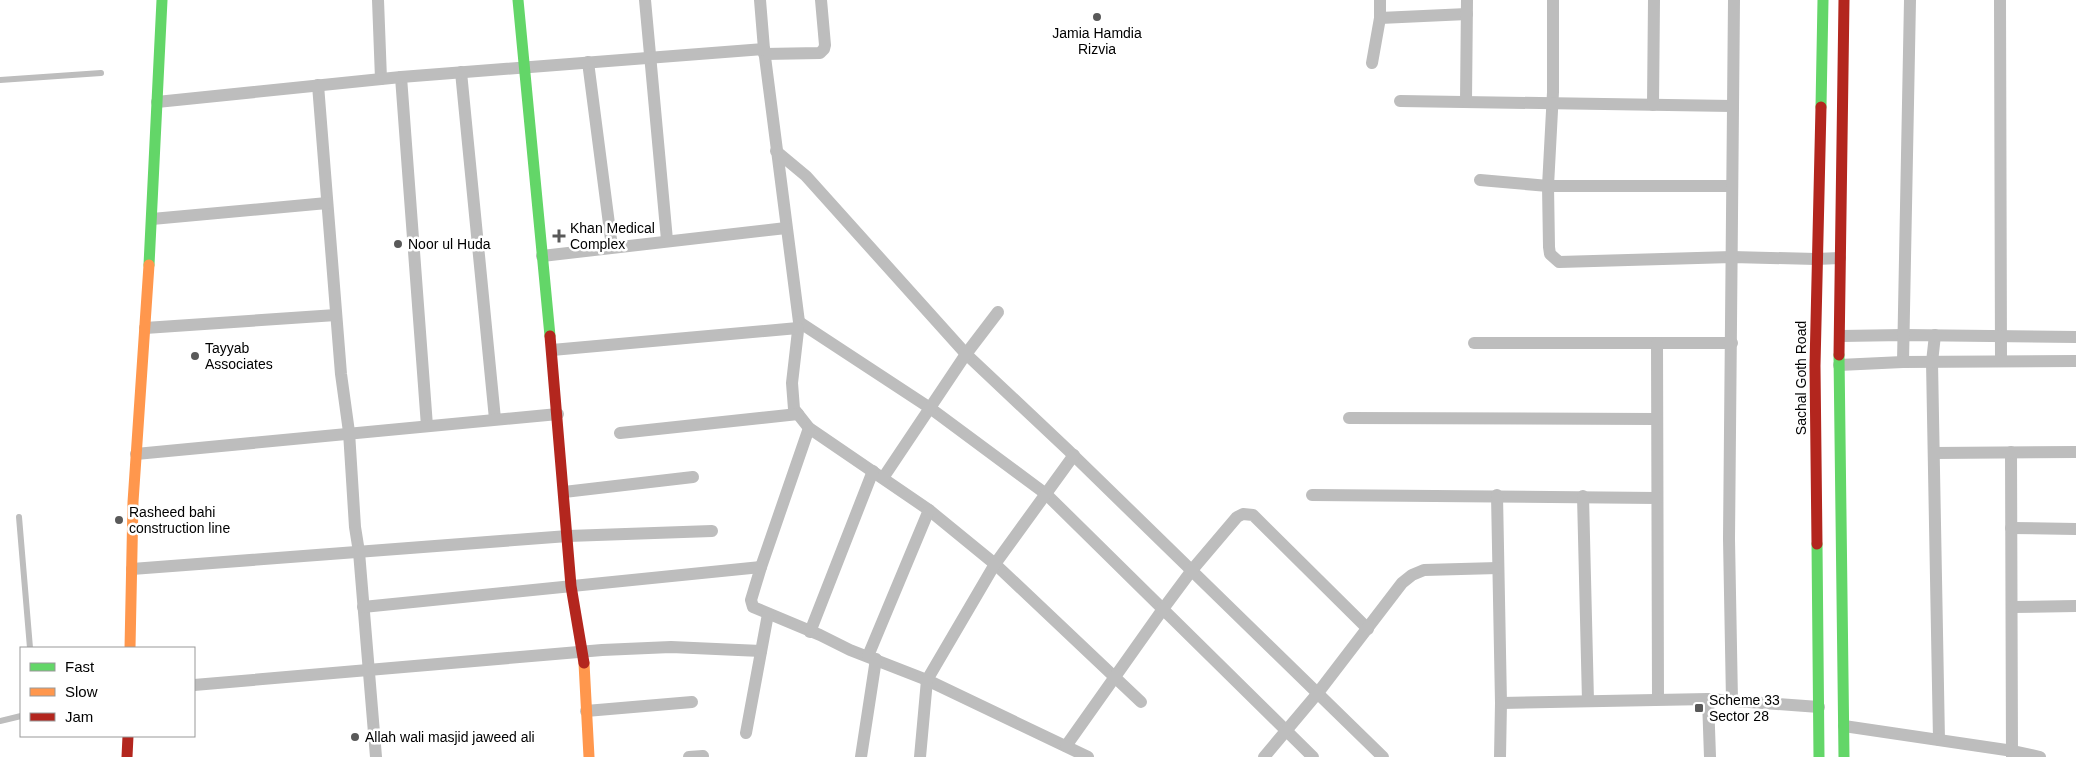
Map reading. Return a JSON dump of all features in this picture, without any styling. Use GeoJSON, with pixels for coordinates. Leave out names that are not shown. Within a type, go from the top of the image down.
{"type":"FeatureCollection","features":[{"type":"Feature","properties":{"kind":"street"},"geometry":{"type":"LineString","coordinates":[[130,647],[136,454],[152,219],[162,0]]}},
{"type":"Feature","properties":{"kind":"street"},"geometry":{"type":"LineString","coordinates":[[378,0],[381,79]]}},
{"type":"Feature","properties":{"kind":"street"},"geometry":{"type":"LineString","coordinates":[[518,0],[558,414],[571,586],[583,651],[589,757]]}},
{"type":"Feature","properties":{"kind":"street"},"geometry":{"type":"LineString","coordinates":[[646,0],[667,240]]}},
{"type":"Feature","properties":{"kind":"street"},"geometry":{"type":"LineString","coordinates":[[760,0],[764,52],[799,325],[792,384],[794,410],[809,428],[929,510],[995,564],[1141,702]]}},
{"type":"Feature","properties":{"kind":"street"},"geometry":{"type":"LineString","coordinates":[[157,102],[401,77],[650,57],[764,52],[820,53],[824,50],[825,45],[821,0]]}},
{"type":"Feature","properties":{"kind":"street"},"geometry":{"type":"LineString","coordinates":[[1372,63],[1380,18],[1380,0]]}},
{"type":"Feature","properties":{"kind":"street"},"geometry":{"type":"LineString","coordinates":[[1466,102],[1467,0]]}},
{"type":"Feature","properties":{"kind":"street"},"geometry":{"type":"LineString","coordinates":[[1553,0],[1552,104],[1548,186],[1550,254],[1559,262],[1732,257],[1840,258]]}},
{"type":"Feature","properties":{"kind":"street"},"geometry":{"type":"LineString","coordinates":[[1653,105],[1654,0]]}},
{"type":"Feature","properties":{"kind":"street"},"geometry":{"type":"LineString","coordinates":[[1732,701],[1730,539],[1731,186],[1734,0]]}},
{"type":"Feature","properties":{"kind":"street","name":"Sachal Goth Road"},"geometry":{"type":"LineString","coordinates":[[1819,757],[1815,386],[1816,259],[1823,0]]}},
{"type":"Feature","properties":{"kind":"street"},"geometry":{"type":"LineString","coordinates":[[1844,0],[1840,258],[1841,336],[1839,365],[1844,757]]}},
{"type":"Feature","properties":{"kind":"street"},"geometry":{"type":"LineString","coordinates":[[1903,362],[1910,0]]}},
{"type":"Feature","properties":{"kind":"street"},"geometry":{"type":"LineString","coordinates":[[2000,0],[2001,361]]}},
{"type":"Feature","properties":{"kind":"street"},"geometry":{"type":"LineString","coordinates":[[1380,18],[1467,14]]}},
{"type":"Feature","properties":{"kind":"street"},"geometry":{"type":"LineString","coordinates":[[588,62],[612,247]]}},
{"type":"Feature","properties":{"kind":"street"},"geometry":{"type":"LineString","coordinates":[[461,72],[494,419]]}},
{"type":"Feature","properties":{"kind":"street"},"geometry":{"type":"LineString","coordinates":[[401,77],[427,426]]}},
{"type":"Feature","properties":{"kind":"street"},"geometry":{"type":"LineString","coordinates":[[318,86],[341,374],[349,432],[355,527],[359,552],[376,757]]}},
{"type":"Feature","properties":{"kind":"street"},"geometry":{"type":"LineString","coordinates":[[1400,101],[1732,106]]}},
{"type":"Feature","properties":{"kind":"street"},"geometry":{"type":"LineString","coordinates":[[776,152],[806,176],[966,354],[1074,455],[1382,757]]}},
{"type":"Feature","properties":{"kind":"street"},"geometry":{"type":"LineString","coordinates":[[1480,180],[1548,186],[1731,186]]}},
{"type":"Feature","properties":{"kind":"street"},"geometry":{"type":"LineString","coordinates":[[152,219],[327,202]]}},
{"type":"Feature","properties":{"kind":"street"},"geometry":{"type":"LineString","coordinates":[[542,256],[667,240],[786,228]]}},
{"type":"Feature","properties":{"kind":"street"},"geometry":{"type":"LineString","coordinates":[[810,632],[878,474],[930,408],[966,354],[998,312]]}},
{"type":"Feature","properties":{"kind":"street"},"geometry":{"type":"LineString","coordinates":[[145,328],[336,315]]}},
{"type":"Feature","properties":{"kind":"street"},"geometry":{"type":"LineString","coordinates":[[552,350],[799,325],[930,408],[1046,494],[1313,757]]}},
{"type":"Feature","properties":{"kind":"street"},"geometry":{"type":"LineString","coordinates":[[1935,335],[1932,362],[1939,740]]}},
{"type":"Feature","properties":{"kind":"street"},"geometry":{"type":"LineString","coordinates":[[1841,336],[2076,337]]}},
{"type":"Feature","properties":{"kind":"street"},"geometry":{"type":"LineString","coordinates":[[1474,342],[1732,343]]}},
{"type":"Feature","properties":{"kind":"street"},"geometry":{"type":"LineString","coordinates":[[1657,343],[1658,699]]}},
{"type":"Feature","properties":{"kind":"street"},"geometry":{"type":"LineString","coordinates":[[1839,365],[1903,362],[2076,361]]}},
{"type":"Feature","properties":{"kind":"street"},"geometry":{"type":"LineString","coordinates":[[136,454],[349,432],[558,414]]}},
{"type":"Feature","properties":{"kind":"street"},"geometry":{"type":"LineString","coordinates":[[620,433],[798,414]]}},
{"type":"Feature","properties":{"kind":"street"},"geometry":{"type":"LineString","coordinates":[[1350,418],[1657,419]]}},
{"type":"Feature","properties":{"kind":"street"},"geometry":{"type":"LineString","coordinates":[[809,428],[761,567],[751,604],[755,609],[820,635],[850,650],[927,680],[1088,757]]}},
{"type":"Feature","properties":{"kind":"street"},"geometry":{"type":"LineString","coordinates":[[2011,452],[2012,754]]}},
{"type":"Feature","properties":{"kind":"street"},"geometry":{"type":"LineString","coordinates":[[1934,453],[2076,452]]}},
{"type":"Feature","properties":{"kind":"street"},"geometry":{"type":"LineString","coordinates":[[920,757],[927,680],[995,564],[1074,455]]}},
{"type":"Feature","properties":{"kind":"street"},"geometry":{"type":"LineString","coordinates":[[564,492],[693,477]]}},
{"type":"Feature","properties":{"kind":"street"},"geometry":{"type":"LineString","coordinates":[[1312,495],[1497,495],[1657,498]]}},
{"type":"Feature","properties":{"kind":"street"},"geometry":{"type":"LineString","coordinates":[[1497,495],[1501,703],[1500,757]]}},
{"type":"Feature","properties":{"kind":"street"},"geometry":{"type":"LineString","coordinates":[[1583,496],[1588,701]]}},
{"type":"Feature","properties":{"kind":"street"},"geometry":{"type":"LineString","coordinates":[[861,757],[872,657],[929,510]]}},
{"type":"Feature","properties":{"kind":"street"},"geometry":{"type":"LineString","coordinates":[[1066,746],[1162,609],[1237,517],[1248,513],[1260,522],[1368,629]]}},
{"type":"Feature","properties":{"kind":"street"},"geometry":{"type":"LineString","coordinates":[[2011,528],[2076,528]]}},
{"type":"Feature","properties":{"kind":"street"},"geometry":{"type":"LineString","coordinates":[[132,570],[568,536],[712,531]]}},
{"type":"Feature","properties":{"kind":"street"},"geometry":{"type":"LineString","coordinates":[[363,607],[761,567]]}},
{"type":"Feature","properties":{"kind":"street"},"geometry":{"type":"LineString","coordinates":[[1264,757],[1317,694],[1402,583],[1412,575],[1424,570],[1498,568]]}},
{"type":"Feature","properties":{"kind":"street"},"geometry":{"type":"LineString","coordinates":[[2012,607],[2076,606]]}},
{"type":"Feature","properties":{"kind":"street"},"geometry":{"type":"LineString","coordinates":[[746,733],[768,614]]}},
{"type":"Feature","properties":{"kind":"street"},"geometry":{"type":"LineString","coordinates":[[195,685],[583,651],[671,647],[761,651]]}},
{"type":"Feature","properties":{"kind":"street"},"geometry":{"type":"LineString","coordinates":[[1501,703],[1708,698],[1819,707]]}},
{"type":"Feature","properties":{"kind":"street"},"geometry":{"type":"LineString","coordinates":[[1708,698],[1710,757]]}},
{"type":"Feature","properties":{"kind":"street"},"geometry":{"type":"LineString","coordinates":[[586,711],[692,702]]}},
{"type":"Feature","properties":{"kind":"street"},"geometry":{"type":"LineString","coordinates":[[1844,726],[2040,757]]}},
{"type":"Feature","properties":{"kind":"street"},"geometry":{"type":"LineString","coordinates":[[127,757],[128,737]]}},
{"type":"Feature","properties":{"kind":"street"},"geometry":{"type":"LineString","coordinates":[[689,757],[703,756]]}},
{"type":"Feature","properties":{"kind":"lane"},"geometry":{"type":"LineString","coordinates":[[0,80],[102,73]]}},
{"type":"Feature","properties":{"kind":"lane"},"geometry":{"type":"LineString","coordinates":[[19,518],[30,647]]}},
{"type":"Feature","properties":{"kind":"lane"},"geometry":{"type":"LineString","coordinates":[[0,721],[20,716]]}},
{"type":"Feature","properties":{"kind":"traffic: fast"},"geometry":{"type":"LineString","coordinates":[[149,265],[162,0]]}},
{"type":"Feature","properties":{"kind":"traffic: fast"},"geometry":{"type":"LineString","coordinates":[[518,0],[550,336]]}},
{"type":"Feature","properties":{"kind":"traffic: fast"},"geometry":{"type":"LineString","coordinates":[[1821,107],[1823,0]]}},
{"type":"Feature","properties":{"kind":"traffic: fast"},"geometry":{"type":"LineString","coordinates":[[1839,355],[1844,757]]}},
{"type":"Feature","properties":{"kind":"traffic: fast"},"geometry":{"type":"LineString","coordinates":[[1817,544],[1819,757]]}},
{"type":"Feature","properties":{"kind":"traffic: slow"},"geometry":{"type":"LineString","coordinates":[[130,647],[133,502],[149,265]]}},
{"type":"Feature","properties":{"kind":"traffic: slow"},"geometry":{"type":"LineString","coordinates":[[584,663],[589,757]]}},
{"type":"Feature","properties":{"kind":"traffic: jam"},"geometry":{"type":"LineString","coordinates":[[1839,355],[1844,0]]}},
{"type":"Feature","properties":{"kind":"traffic: jam"},"geometry":{"type":"LineString","coordinates":[[1817,544],[1815,366],[1821,107]]}},
{"type":"Feature","properties":{"kind":"traffic: jam"},"geometry":{"type":"LineString","coordinates":[[550,336],[571,586],[584,663]]}},
{"type":"Feature","properties":{"kind":"traffic: jam"},"geometry":{"type":"LineString","coordinates":[[127,757],[128,737]]}},
{"type":"Feature","properties":{"kind":"place","name":"Jamia Hamdia Rizvia"},"geometry":{"type":"Point","coordinates":[1097,17]}},
{"type":"Feature","properties":{"kind":"place","name":"Khan Medical Complex"},"geometry":{"type":"Point","coordinates":[559,236]}},
{"type":"Feature","properties":{"kind":"place","name":"Noor ul Huda"},"geometry":{"type":"Point","coordinates":[398,244]}},
{"type":"Feature","properties":{"kind":"place","name":"Tayyab Associates"},"geometry":{"type":"Point","coordinates":[195,356]}},
{"type":"Feature","properties":{"kind":"place","name":"Rasheed bahi construction line"},"geometry":{"type":"Point","coordinates":[119,520]}},
{"type":"Feature","properties":{"kind":"place","name":"Scheme 33 Sector 28"},"geometry":{"type":"Point","coordinates":[1699,708]}},
{"type":"Feature","properties":{"kind":"place","name":"Allah wali masjid jaweed ali"},"geometry":{"type":"Point","coordinates":[355,737]}}]}
